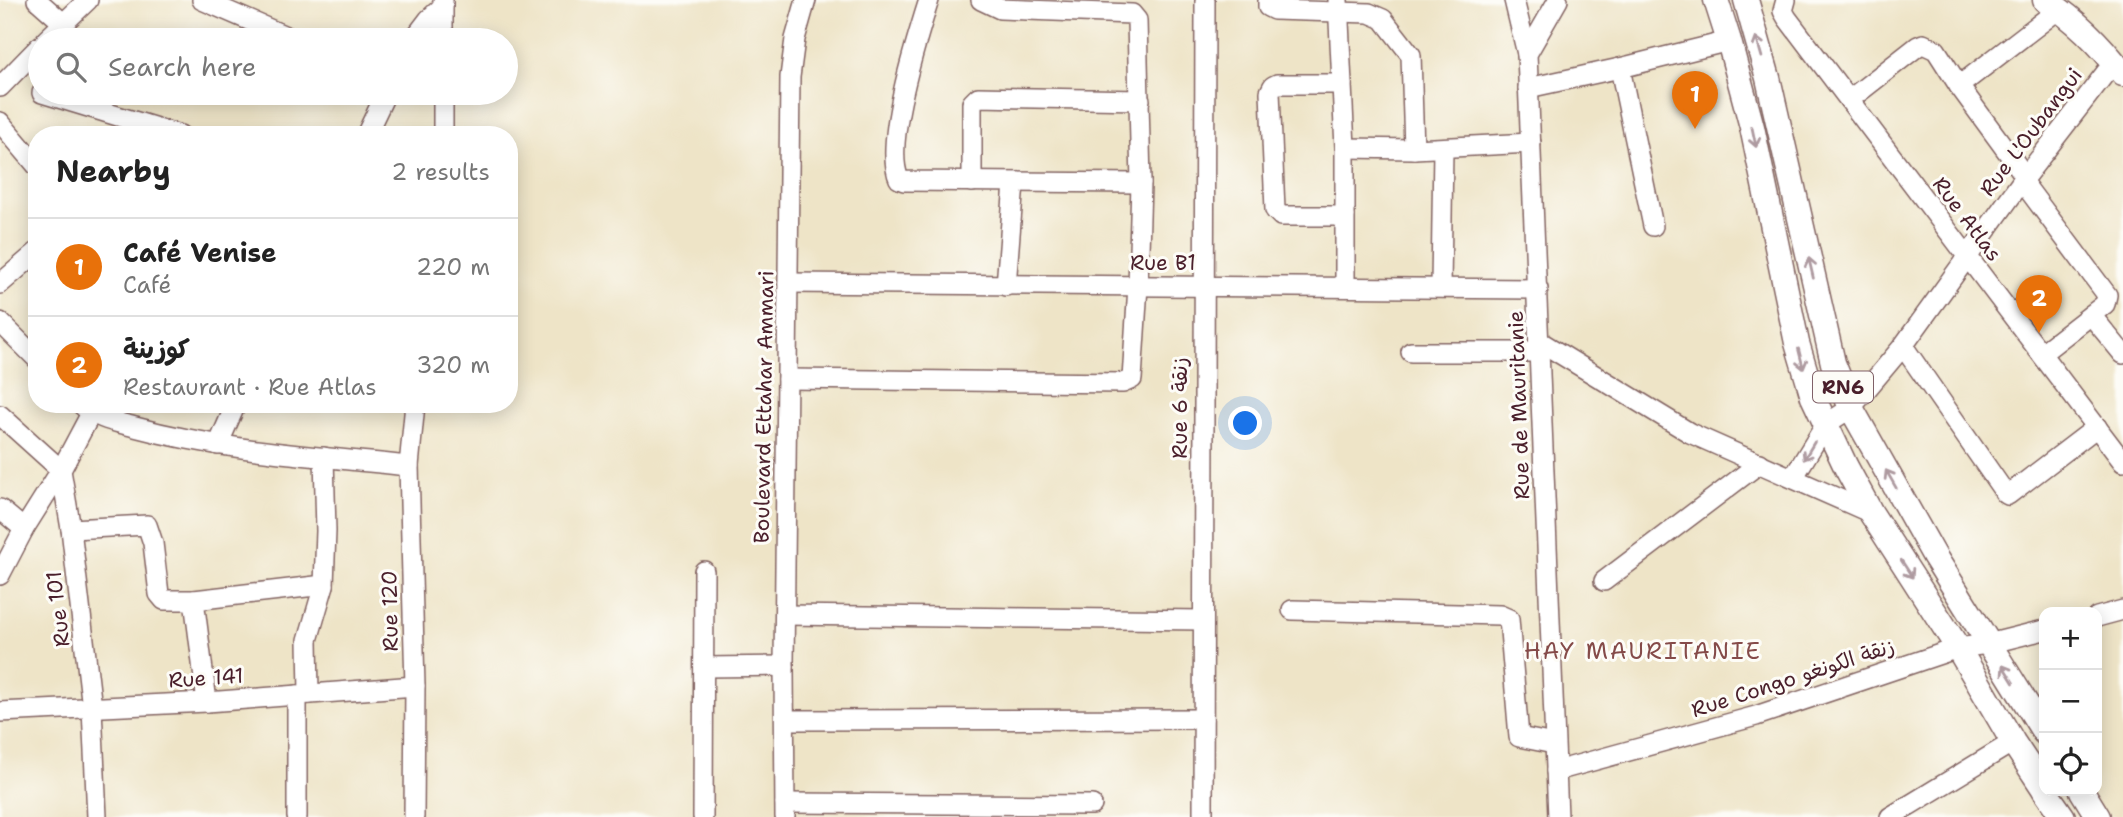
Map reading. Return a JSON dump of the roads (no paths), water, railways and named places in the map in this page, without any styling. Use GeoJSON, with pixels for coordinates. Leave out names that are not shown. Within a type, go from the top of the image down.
{"type":"FeatureCollection","features":[{"type":"Feature","properties":{"kind":"main road","name":"RN6"},"geometry":{"type":"LineString","coordinates":[[1716,0],[1752,127],[1797,344],[1813,397],[1871,513],[2039,781]]}},
{"type":"Feature","properties":{"kind":"main road","name":"RN6"},"geometry":{"type":"LineString","coordinates":[[1746,0],[1768,78],[1833,363],[1851,408],[1935,557],[2039,724]]}},
{"type":"Feature","properties":{"kind":"main road"},"geometry":{"type":"LineString","coordinates":[[2052,4],[2118,68]]}},
{"type":"Feature","properties":{"kind":"main road","name":"RN6"},"geometry":{"type":"LineString","coordinates":[[2049,796],[2063,817]]}},
{"type":"Feature","properties":{"kind":"main road"},"geometry":{"type":"LineString","coordinates":[[2085,796],[2098,817]]}},
{"type":"Feature","properties":{"kind":"street"},"geometry":{"type":"LineString","coordinates":[[37,0],[63,23]]}},
{"type":"Feature","properties":{"kind":"street"},"geometry":{"type":"LineString","coordinates":[[58,28],[88,0]]}},
{"type":"Feature","properties":{"kind":"street"},"geometry":{"type":"LineString","coordinates":[[202,0],[267,28]]}},
{"type":"Feature","properties":{"kind":"street","name":"Boulevard Ettahar Ammari"},"geometry":{"type":"LineString","coordinates":[[785,810],[788,164],[791,60],[806,0]]}},
{"type":"Feature","properties":{"kind":"street"},"geometry":{"type":"LineString","coordinates":[[929,0],[904,90],[895,144],[899,179],[1141,183]]}},
{"type":"Feature","properties":{"kind":"street"},"geometry":{"type":"LineString","coordinates":[[787,379],[1131,381],[1138,286],[1141,183],[1135,17],[1132,14],[1000,5],[981,0]]}},
{"type":"Feature","properties":{"kind":"street","name":"Rue 6 زنقة"},"geometry":{"type":"LineString","coordinates":[[1203,817],[1205,0]]}},
{"type":"Feature","properties":{"kind":"street"},"geometry":{"type":"LineString","coordinates":[[1268,0],[1268,7],[1274,10],[1339,7],[1377,15],[1383,19],[1409,50],[1412,59],[1414,149]]}},
{"type":"Feature","properties":{"kind":"street","name":"Rue de Mauritanie"},"geometry":{"type":"LineString","coordinates":[[1514,0],[1527,54],[1558,817]]}},
{"type":"Feature","properties":{"kind":"street"},"geometry":{"type":"LineString","coordinates":[[1527,54],[1558,0]]}},
{"type":"Feature","properties":{"kind":"street","name":"Rue Atlas"},"geometry":{"type":"LineString","coordinates":[[1786,0],[1783,11],[1787,18],[2123,462]]}},
{"type":"Feature","properties":{"kind":"street"},"geometry":{"type":"LineString","coordinates":[[422,28],[443,3]]}},
{"type":"Feature","properties":{"kind":"street"},"geometry":{"type":"LineString","coordinates":[[443,3],[443,28]]}},
{"type":"Feature","properties":{"kind":"street"},"geometry":{"type":"LineString","coordinates":[[1959,86],[2052,4]]}},
{"type":"Feature","properties":{"kind":"street"},"geometry":{"type":"LineString","coordinates":[[1339,7],[1345,148],[1345,287]]}},
{"type":"Feature","properties":{"kind":"street"},"geometry":{"type":"LineString","coordinates":[[1528,88],[1729,41]]}},
{"type":"Feature","properties":{"kind":"street"},"geometry":{"type":"LineString","coordinates":[[1849,100],[1909,52],[1923,44],[1936,50],[2023,178],[2107,292],[2105,304],[2042,353]]}},
{"type":"Feature","properties":{"kind":"street"},"geometry":{"type":"LineString","coordinates":[[3,84],[28,58]]}},
{"type":"Feature","properties":{"kind":"street"},"geometry":{"type":"LineString","coordinates":[[1620,68],[1653,226]]}},
{"type":"Feature","properties":{"kind":"street","name":"Rue L'Oubangui"},"geometry":{"type":"LineString","coordinates":[[1826,424],[1851,408],[1903,346],[2023,178],[2118,68]]}},
{"type":"Feature","properties":{"kind":"street"},"geometry":{"type":"LineString","coordinates":[[3,84],[28,89]]}},
{"type":"Feature","properties":{"kind":"street"},"geometry":{"type":"LineString","coordinates":[[1342,84],[1277,84],[1270,92],[1275,210],[1283,216],[1345,216]]}},
{"type":"Feature","properties":{"kind":"street"},"geometry":{"type":"LineString","coordinates":[[972,182],[972,103],[978,97],[1140,100]]}},
{"type":"Feature","properties":{"kind":"street"},"geometry":{"type":"LineString","coordinates":[[83,105],[151,126]]}},
{"type":"Feature","properties":{"kind":"street"},"geometry":{"type":"LineString","coordinates":[[370,126],[380,105]]}},
{"type":"Feature","properties":{"kind":"street"},"geometry":{"type":"LineString","coordinates":[[443,105],[443,126]]}},
{"type":"Feature","properties":{"kind":"street"},"geometry":{"type":"LineString","coordinates":[[0,122],[28,155]]}},
{"type":"Feature","properties":{"kind":"street"},"geometry":{"type":"LineString","coordinates":[[1345,148],[1414,149],[1531,143]]}},
{"type":"Feature","properties":{"kind":"street"},"geometry":{"type":"LineString","coordinates":[[1441,287],[1443,148]]}},
{"type":"Feature","properties":{"kind":"street"},"geometry":{"type":"LineString","coordinates":[[1006,286],[1014,183]]}},
{"type":"Feature","properties":{"kind":"street"},"geometry":{"type":"LineString","coordinates":[[0,284],[28,260]]}},
{"type":"Feature","properties":{"kind":"street","name":"Rue B1"},"geometry":{"type":"LineString","coordinates":[[788,283],[1538,289]]}},
{"type":"Feature","properties":{"kind":"street"},"geometry":{"type":"LineString","coordinates":[[2091,315],[2123,354]]}},
{"type":"Feature","properties":{"kind":"street"},"geometry":{"type":"LineString","coordinates":[[0,322],[28,350]]}},
{"type":"Feature","properties":{"kind":"street"},"geometry":{"type":"LineString","coordinates":[[1411,352],[1540,346],[1690,433],[1871,513]]}},
{"type":"Feature","properties":{"kind":"street"},"geometry":{"type":"LineString","coordinates":[[1903,346],[2008,495],[2097,427]]}},
{"type":"Feature","properties":{"kind":"street"},"geometry":{"type":"LineString","coordinates":[[0,575],[24,529],[61,470],[87,413]]}},
{"type":"Feature","properties":{"kind":"street"},"geometry":{"type":"LineString","coordinates":[[103,413],[173,437],[218,445],[409,466]]}},
{"type":"Feature","properties":{"kind":"street"},"geometry":{"type":"LineString","coordinates":[[218,445],[232,413]]}},
{"type":"Feature","properties":{"kind":"street","name":"Rue 120"},"geometry":{"type":"LineString","coordinates":[[414,413],[409,466],[415,686],[414,817]]}},
{"type":"Feature","properties":{"kind":"street"},"geometry":{"type":"LineString","coordinates":[[0,415],[61,470]]}},
{"type":"Feature","properties":{"kind":"street"},"geometry":{"type":"LineString","coordinates":[[1793,478],[1826,424]]}},
{"type":"Feature","properties":{"kind":"street"},"geometry":{"type":"LineString","coordinates":[[297,817],[308,640],[324,585],[324,457]]}},
{"type":"Feature","properties":{"kind":"street"},"geometry":{"type":"LineString","coordinates":[[1605,580],[1760,463]]}},
{"type":"Feature","properties":{"kind":"street","name":"Rue 101"},"geometry":{"type":"LineString","coordinates":[[61,470],[71,529],[92,708],[97,817]]}},
{"type":"Feature","properties":{"kind":"street"},"geometry":{"type":"LineString","coordinates":[[0,509],[24,529]]}},
{"type":"Feature","properties":{"kind":"street"},"geometry":{"type":"LineString","coordinates":[[71,529],[147,525],[153,543],[161,597],[167,601],[324,585]]}},
{"type":"Feature","properties":{"kind":"street"},"geometry":{"type":"LineString","coordinates":[[703,817],[704,570]]}},
{"type":"Feature","properties":{"kind":"street"},"geometry":{"type":"LineString","coordinates":[[194,600],[208,702]]}},
{"type":"Feature","properties":{"kind":"street"},"geometry":{"type":"LineString","coordinates":[[1292,610],[1500,615],[1509,619],[1519,737],[1555,744]]}},
{"type":"Feature","properties":{"kind":"street"},"geometry":{"type":"LineString","coordinates":[[2102,616],[2123,610]]}},
{"type":"Feature","properties":{"kind":"street"},"geometry":{"type":"LineString","coordinates":[[785,615],[1203,620]]}},
{"type":"Feature","properties":{"kind":"street","name":"Rue Congo زنقة الكونغو"},"geometry":{"type":"LineString","coordinates":[[1556,771],[1756,716],[1958,648],[1988,644],[2039,631]]}},
{"type":"Feature","properties":{"kind":"street"},"geometry":{"type":"LineString","coordinates":[[704,667],[784,666]]}},
{"type":"Feature","properties":{"kind":"street","name":"Rue 141"},"geometry":{"type":"LineString","coordinates":[[0,712],[208,702],[415,686]]}},
{"type":"Feature","properties":{"kind":"street"},"geometry":{"type":"LineString","coordinates":[[785,720],[1203,719]]}},
{"type":"Feature","properties":{"kind":"street"},"geometry":{"type":"LineString","coordinates":[[1890,817],[2012,742]]}},
{"type":"Feature","properties":{"kind":"street"},"geometry":{"type":"LineString","coordinates":[[785,810],[1092,805]]}},
{"type":"Feature","properties":{"kind":"place","name":"Café Venise"},"geometry":{"type":"Point","coordinates":[1695,129]}},
{"type":"Feature","properties":{"kind":"place","name":"كوزينة"},"geometry":{"type":"Point","coordinates":[2039,333]}},
{"type":"Feature","properties":{"kind":"district","name":"HAY MAURITANIE"},"geometry":{"type":"Point","coordinates":[1643,651]}}]}
